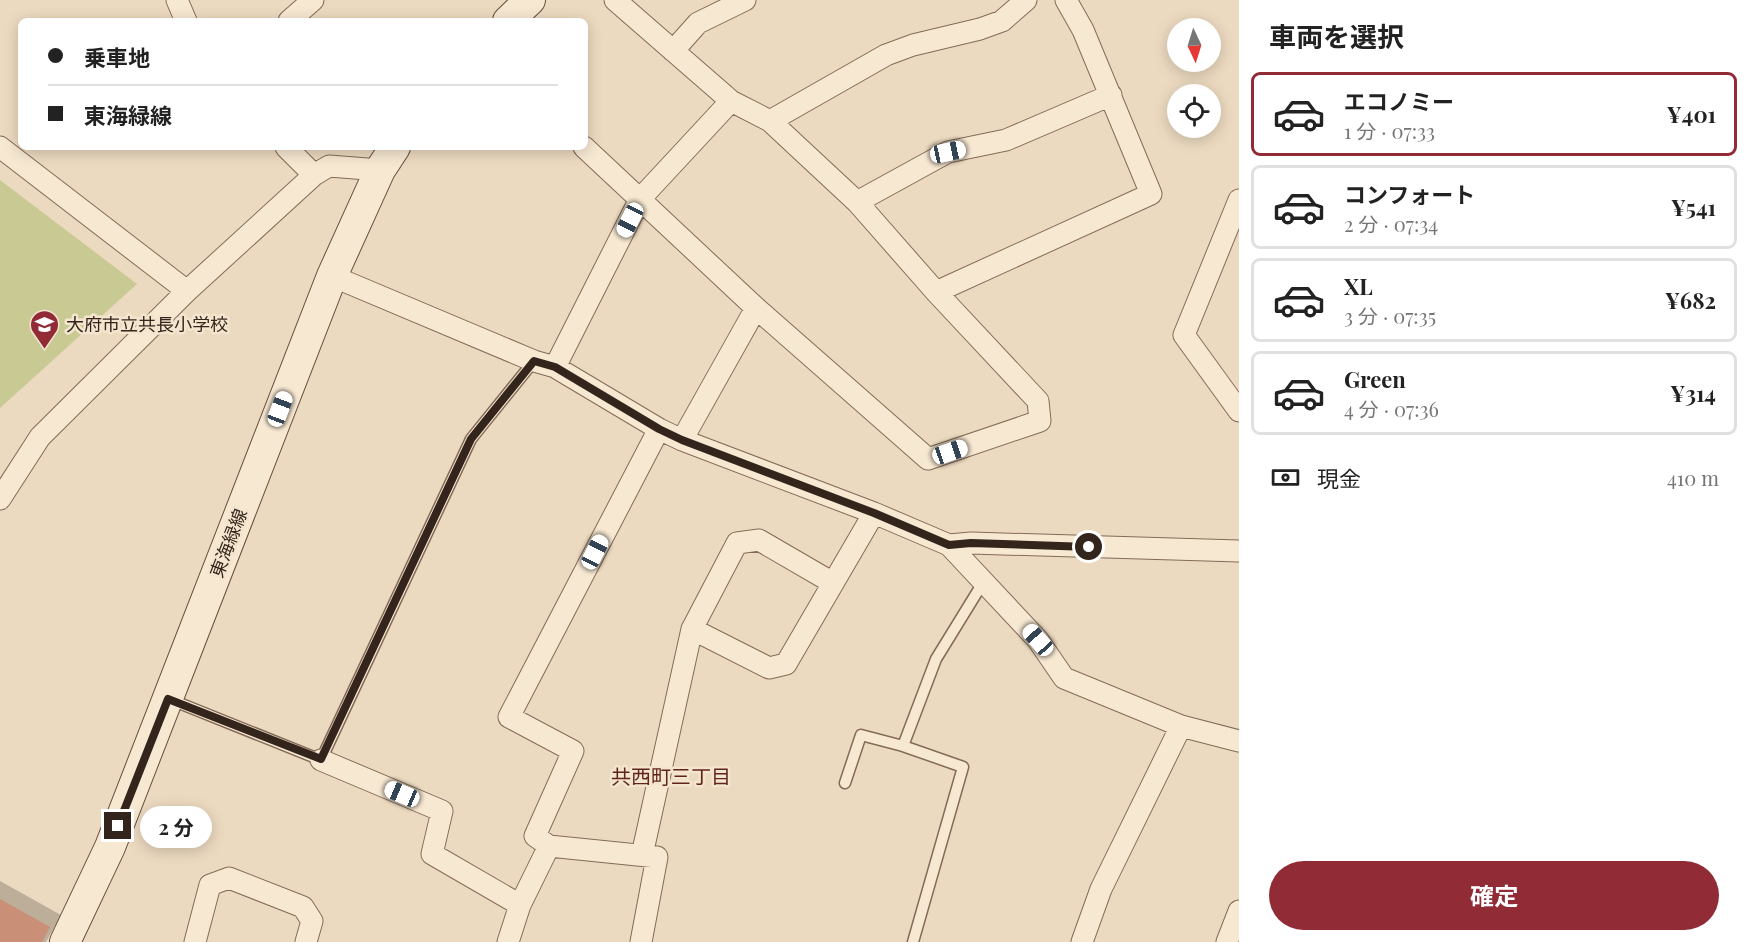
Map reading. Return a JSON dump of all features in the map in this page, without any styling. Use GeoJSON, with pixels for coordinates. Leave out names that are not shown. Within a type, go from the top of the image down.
{"type":"FeatureCollection","features":[{"type":"Feature","properties":{"kind":"main road"},"geometry":{"type":"LineString","coordinates":[[511,18],[530,0]]}},
{"type":"Feature","properties":{"kind":"main road","name":"東海緑線"},"geometry":{"type":"LineString","coordinates":[[65,942],[110,848],[332,276],[387,158]]}},
{"type":"Feature","properties":{"kind":"street"},"geometry":{"type":"LineString","coordinates":[[177,0],[185,18]]}},
{"type":"Feature","properties":{"kind":"street"},"geometry":{"type":"LineString","coordinates":[[292,18],[313,0]]}},
{"type":"Feature","properties":{"kind":"street"},"geometry":{"type":"LineString","coordinates":[[587,150],[756,308],[928,459],[1040,421],[1038,401],[936,292],[857,202],[770,121],[731,101],[615,0]]}},
{"type":"Feature","properties":{"kind":"street"},"geometry":{"type":"LineString","coordinates":[[673,51],[698,23],[746,0]]}},
{"type":"Feature","properties":{"kind":"street"},"geometry":{"type":"LineString","coordinates":[[770,121],[886,55],[913,45],[980,29],[1002,21],[1026,0]]}},
{"type":"Feature","properties":{"kind":"street"},"geometry":{"type":"LineString","coordinates":[[936,292],[1151,194],[1083,30],[1066,0]]}},
{"type":"Feature","properties":{"kind":"street"},"geometry":{"type":"LineString","coordinates":[[857,202],[948,152],[1006,140],[1111,95]]}},
{"type":"Feature","properties":{"kind":"street"},"geometry":{"type":"LineString","coordinates":[[555,367],[640,199],[731,101]]}},
{"type":"Feature","properties":{"kind":"street"},"geometry":{"type":"LineString","coordinates":[[0,147],[187,291]]}},
{"type":"Feature","properties":{"kind":"street"},"geometry":{"type":"LineString","coordinates":[[289,150],[314,175]]}},
{"type":"Feature","properties":{"kind":"street"},"geometry":{"type":"LineString","coordinates":[[0,500],[40,437],[187,291],[314,175],[329,166],[387,158]]}},
{"type":"Feature","properties":{"kind":"street"},"geometry":{"type":"LineString","coordinates":[[1239,200],[1184,335],[1239,411]]}},
{"type":"Feature","properties":{"kind":"street"},"geometry":{"type":"LineString","coordinates":[[332,276],[534,361],[555,367],[659,429],[682,440],[874,513],[949,545],[1038,640],[1064,678],[1181,726],[1239,741]]}},
{"type":"Feature","properties":{"kind":"street"},"geometry":{"type":"LineString","coordinates":[[682,440],[756,308]]}},
{"type":"Feature","properties":{"kind":"street"},"geometry":{"type":"LineString","coordinates":[[641,942],[657,857],[549,846],[535,836],[573,751],[509,717],[659,429]]}},
{"type":"Feature","properties":{"kind":"street"},"geometry":{"type":"LineString","coordinates":[[692,629],[769,668],[786,664],[874,513]]}},
{"type":"Feature","properties":{"kind":"street"},"geometry":{"type":"LineString","coordinates":[[642,855],[692,629],[737,543],[759,540],[833,583]]}},
{"type":"Feature","properties":{"kind":"street"},"geometry":{"type":"LineString","coordinates":[[949,545],[971,543],[1239,551]]}},
{"type":"Feature","properties":{"kind":"street"},"geometry":{"type":"LineString","coordinates":[[1082,942],[1101,889],[1181,726]]}},
{"type":"Feature","properties":{"kind":"street"},"geometry":{"type":"LineString","coordinates":[[321,759],[442,811],[432,854],[520,905]]}},
{"type":"Feature","properties":{"kind":"street"},"geometry":{"type":"LineString","coordinates":[[508,942],[520,905],[549,846]]}},
{"type":"Feature","properties":{"kind":"street"},"geometry":{"type":"LineString","coordinates":[[195,942],[210,885],[229,878],[303,907],[312,921],[306,942]]}},
{"type":"Feature","properties":{"kind":"street"},"geometry":{"type":"LineString","coordinates":[[1227,942],[1239,911]]}},
{"type":"Feature","properties":{"kind":"lane"},"geometry":{"type":"LineString","coordinates":[[168,699],[321,759],[471,439],[534,361]]}},
{"type":"Feature","properties":{"kind":"lane"},"geometry":{"type":"LineString","coordinates":[[903,746],[936,659],[984,581]]}},
{"type":"Feature","properties":{"kind":"lane"},"geometry":{"type":"LineString","coordinates":[[845,783],[861,735],[963,766],[913,942]]}},
{"type":"Feature","properties":{"kind":"green space","name":"大府市立共長小学校"},"geometry":{"type":"Polygon","coordinates":[[[0,180],[137,284],[0,408],[0,180]]]}},
{"type":"Feature","properties":{"kind":"building"},"geometry":{"type":"Polygon","coordinates":[[[0,899],[50,927],[42,942],[0,942],[0,899]]]}},
{"type":"Feature","properties":{"kind":"place","name":"大府市立共長小学校"},"geometry":{"type":"Point","coordinates":[45,350]}},
{"type":"Feature","properties":{"kind":"district","name":"共西町三丁目"},"geometry":{"type":"Point","coordinates":[671,775]}},
{"type":"Feature","properties":{"kind":"route"},"geometry":{"type":"LineString","coordinates":[[118,826],[168,699],[321,759],[471,439],[534,361],[555,367],[659,429],[682,440],[874,513],[949,545],[971,543],[1089,547]]}}]}
